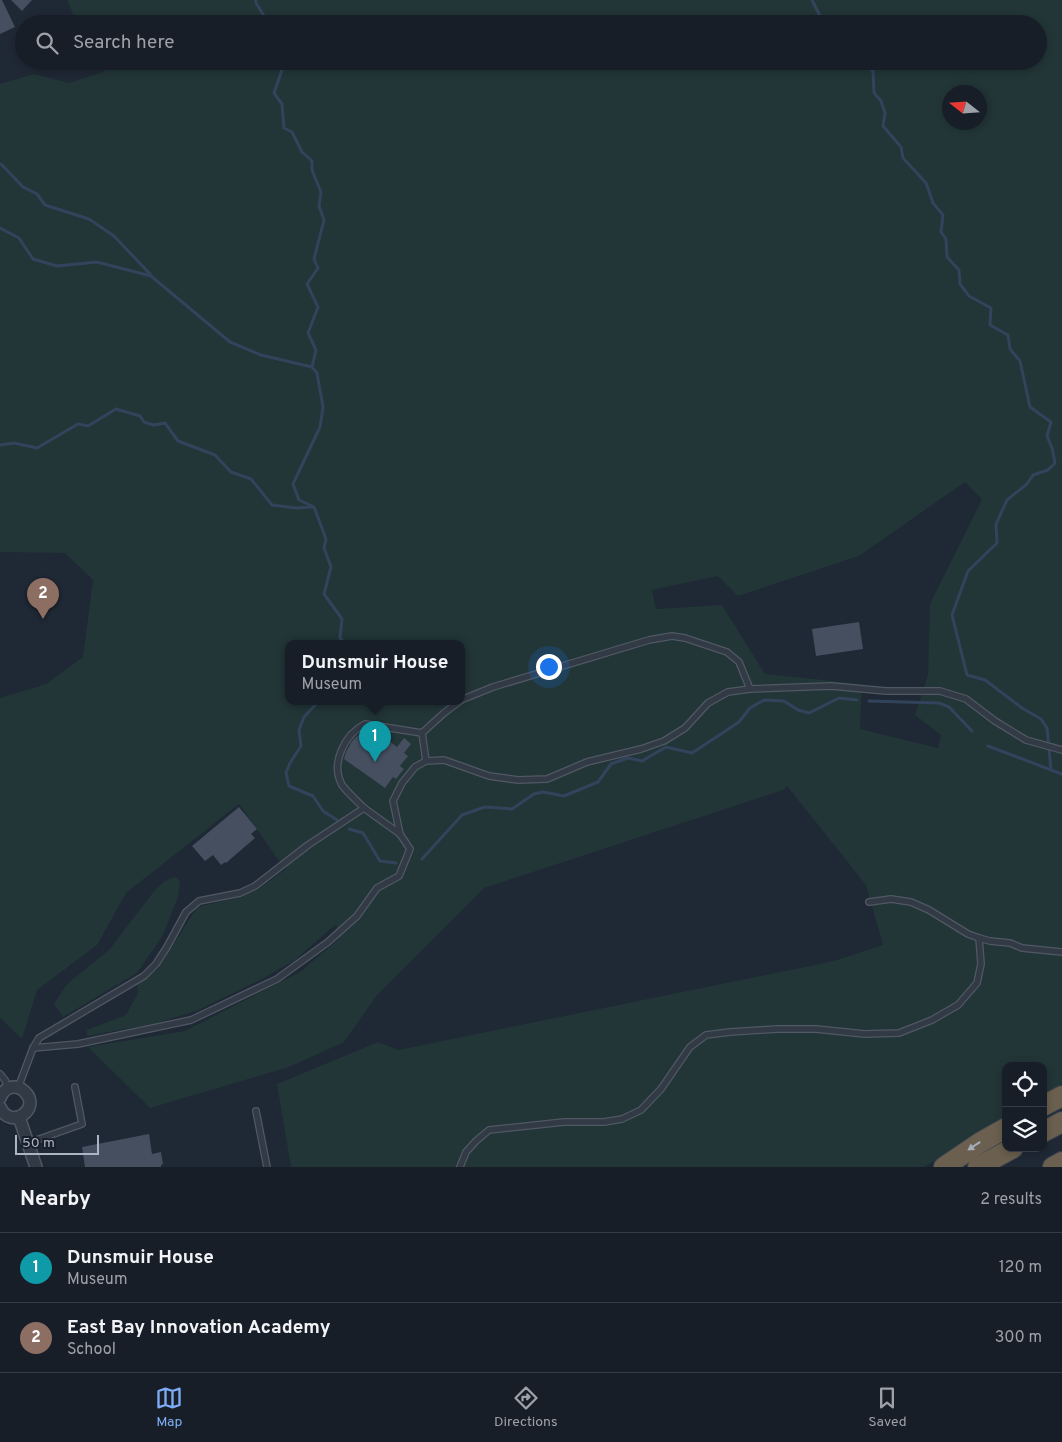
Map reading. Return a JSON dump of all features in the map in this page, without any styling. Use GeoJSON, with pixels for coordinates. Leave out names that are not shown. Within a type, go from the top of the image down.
{"type":"FeatureCollection","features":[{"type":"Feature","properties":{"kind":"highway"},"geometry":{"type":"LineString","coordinates":[[1047,1104],[1062,1096]]}},
{"type":"Feature","properties":{"kind":"highway"},"geometry":{"type":"LineString","coordinates":[[1047,1130],[1062,1122]]}},
{"type":"Feature","properties":{"kind":"highway"},"geometry":{"type":"LineString","coordinates":[[944,1167],[1002,1130]]}},
{"type":"Feature","properties":{"kind":"highway"},"geometry":{"type":"LineString","coordinates":[[978,1167],[1006,1152]]}},
{"type":"Feature","properties":{"kind":"highway"},"geometry":{"type":"LineString","coordinates":[[1052,1167],[1062,1162]]}},
{"type":"Feature","properties":{"kind":"street"},"geometry":{"type":"LineString","coordinates":[[0,1107],[5,1115],[14,1118],[27,1111],[30,1102],[26,1093],[9,1091]]}},
{"type":"Feature","properties":{"kind":"street"},"geometry":{"type":"LineString","coordinates":[[19,1117],[36,1167]]}},
{"type":"Feature","properties":{"kind":"lane"},"geometry":{"type":"LineString","coordinates":[[465,698],[493,687],[649,640],[672,636],[685,638],[727,652],[739,662],[750,689]]}},
{"type":"Feature","properties":{"kind":"lane"},"geometry":{"type":"LineString","coordinates":[[33,1048],[78,1044],[191,1020],[277,979],[328,942],[357,916],[377,888],[399,876],[410,850],[400,834],[393,801],[402,783],[415,767],[426,761],[444,760],[489,776],[518,780],[547,779],[587,762],[641,749],[664,741],[685,728],[708,703],[728,692],[750,689],[831,686],[886,691],[940,691],[966,698],[1015,735],[1062,750]]}},
{"type":"Feature","properties":{"kind":"lane"},"geometry":{"type":"LineString","coordinates":[[422,733],[454,705]]}},
{"type":"Feature","properties":{"kind":"lane"},"geometry":{"type":"LineString","coordinates":[[400,834],[364,808],[343,786],[338,776],[338,761],[347,740],[357,728],[365,724],[422,733]]}},
{"type":"Feature","properties":{"kind":"lane"},"geometry":{"type":"LineString","coordinates":[[422,733],[426,761]]}},
{"type":"Feature","properties":{"kind":"lane"},"geometry":{"type":"LineString","coordinates":[[9,1091],[39,1038],[144,976],[156,964],[186,912],[199,901],[240,893],[255,886],[308,845],[364,808]]}},
{"type":"Feature","properties":{"kind":"lane"},"geometry":{"type":"LineString","coordinates":[[869,902],[890,899],[911,902],[930,910],[968,934],[979,938],[1010,943],[1022,948],[1062,952]]}},
{"type":"Feature","properties":{"kind":"lane"},"geometry":{"type":"LineString","coordinates":[[460,1167],[466,1152],[489,1130],[564,1122],[604,1122],[622,1119],[641,1110],[661,1089],[690,1047],[706,1035],[776,1029],[816,1029],[865,1034],[899,1033],[932,1020],[958,1005],[977,983],[981,964],[979,938]]}},
{"type":"Feature","properties":{"kind":"lane"},"geometry":{"type":"LineString","coordinates":[[0,1074],[5,1080],[9,1091]]}},
{"type":"Feature","properties":{"kind":"lane"},"geometry":{"type":"LineString","coordinates":[[28,1143],[82,1124],[75,1087]]}},
{"type":"Feature","properties":{"kind":"lane"},"geometry":{"type":"LineString","coordinates":[[256,1111],[267,1167]]}},
{"type":"Feature","properties":{"kind":"shaded area"},"geometry":{"type":"Polygon","coordinates":[[[67,0],[1062,0],[1062,1084],[1047,1093],[1047,1062],[1002,1062],[1002,1120],[924,1167],[291,1167],[277,1084],[378,1042],[398,1050],[834,961],[883,945],[866,885],[787,786],[783,790],[484,888],[377,995],[344,1042],[289,1067],[150,1108],[88,1047],[185,1031],[300,972],[339,939],[336,924],[295,960],[262,979],[196,1011],[154,1024],[87,1036],[87,1030],[126,1015],[138,993],[137,984],[158,969],[197,907],[240,897],[260,888],[287,868],[277,858],[239,804],[126,893],[97,945],[37,990],[22,1039],[0,1018],[0,698],[46,684],[83,657],[93,580],[65,553],[0,552],[0,84],[34,74],[69,83],[103,72],[104,70],[1047,70],[1047,15],[73,15],[67,0]],[[965,482],[859,556],[738,596],[718,576],[652,590],[656,609],[722,605],[765,674],[862,684],[860,729],[938,748],[941,735],[915,715],[928,675],[930,604],[982,499],[965,482]]]}},
{"type":"Feature","properties":{"kind":"shaded area"},"geometry":{"type":"Polygon","coordinates":[[[174,877],[180,882],[178,897],[163,935],[137,973],[63,1017],[54,1004],[67,984],[109,950],[155,890],[165,881],[174,877]]]}},
{"type":"Feature","properties":{"kind":"building"},"geometry":{"type":"Polygon","coordinates":[[[0,0],[2,0],[15,27],[0,34],[0,0]]]}},
{"type":"Feature","properties":{"kind":"building"},"geometry":{"type":"Polygon","coordinates":[[[11,0],[32,0],[22,11],[11,0]]]}},
{"type":"Feature","properties":{"kind":"building"},"geometry":{"type":"Polygon","coordinates":[[[859,622],[863,649],[816,656],[812,629],[859,622]]]}},
{"type":"Feature","properties":{"kind":"building"},"geometry":{"type":"Polygon","coordinates":[[[364,730],[368,733],[370,730],[375,730],[397,747],[404,738],[411,744],[404,753],[408,756],[400,766],[404,769],[396,779],[393,777],[385,788],[344,759],[350,744],[364,730]]]}},
{"type":"Feature","properties":{"kind":"building"},"geometry":{"type":"Polygon","coordinates":[[[239,807],[257,829],[251,834],[255,838],[226,863],[221,865],[213,855],[205,861],[192,846],[239,807]]]}},
{"type":"Feature","properties":{"kind":"building"},"geometry":{"type":"Polygon","coordinates":[[[149,1134],[152,1154],[161,1152],[163,1164],[161,1167],[85,1167],[82,1147],[149,1134]]]}},
{"type":"Feature","properties":{"kind":"waterway"},"geometry":{"type":"LineString","coordinates":[[256,0],[263,15]]}},
{"type":"Feature","properties":{"kind":"waterway"},"geometry":{"type":"LineString","coordinates":[[812,0],[820,15]]}},
{"type":"Feature","properties":{"kind":"waterway"},"geometry":{"type":"LineString","coordinates":[[282,70],[274,93],[282,104],[284,128],[292,132],[302,152],[312,161],[312,170],[321,192],[319,206],[324,220],[314,259],[318,268],[307,284],[318,307],[308,333],[316,350],[312,367],[317,373],[323,407],[320,427],[293,484],[299,500],[314,507],[326,539],[324,548],[331,567],[324,594],[342,619],[340,638],[342,640]]}},
{"type":"Feature","properties":{"kind":"waterway"},"geometry":{"type":"LineString","coordinates":[[872,70],[874,93],[881,101],[885,113],[883,126],[901,147],[903,158],[926,183],[933,203],[943,215],[941,232],[946,239],[947,257],[959,270],[960,284],[969,296],[991,308],[990,325],[1008,335],[1010,349],[1020,361],[1030,407],[1051,422],[1047,436],[1055,463],[1048,470],[1033,475],[1027,484],[1007,500],[996,524],[997,543],[968,571],[952,615],[967,675],[985,680],[1022,708],[1041,719],[1047,728],[1051,770]]}},
{"type":"Feature","properties":{"kind":"waterway"},"geometry":{"type":"LineString","coordinates":[[1,164],[23,187],[37,194],[45,205],[89,219],[114,236],[150,274]]}},
{"type":"Feature","properties":{"kind":"waterway"},"geometry":{"type":"LineString","coordinates":[[0,228],[19,238],[33,259],[57,266],[97,262],[151,276],[230,342],[261,355],[312,367]]}},
{"type":"Feature","properties":{"kind":"waterway"},"geometry":{"type":"LineString","coordinates":[[0,445],[14,443],[37,448],[78,424],[88,426],[116,409],[140,416],[144,422],[154,425],[165,423],[178,441],[215,455],[231,472],[251,479],[272,505],[296,508],[313,507]]}},
{"type":"Feature","properties":{"kind":"waterway"},"geometry":{"type":"LineString","coordinates":[[422,859],[462,815],[485,807],[512,809],[534,794],[543,792],[564,796],[598,782],[611,764],[628,758],[642,761],[666,747],[692,753],[739,722],[750,708],[764,700],[784,701],[798,710],[809,713],[839,698],[857,700]]}},
{"type":"Feature","properties":{"kind":"waterway"},"geometry":{"type":"LineString","coordinates":[[869,701],[939,703],[949,707],[972,731]]}},
{"type":"Feature","properties":{"kind":"waterway"},"geometry":{"type":"LineString","coordinates":[[315,705],[304,717],[299,730],[301,746],[286,773],[289,786],[313,796],[323,811],[337,820]]}},
{"type":"Feature","properties":{"kind":"waterway"},"geometry":{"type":"LineString","coordinates":[[988,746],[1062,774]]}},
{"type":"Feature","properties":{"kind":"waterway"},"geometry":{"type":"LineString","coordinates":[[349,829],[363,833],[380,861],[396,863]]}},
{"type":"Feature","properties":{"kind":"place","name":"East Bay Innovation Academy"},"geometry":{"type":"Point","coordinates":[43,619]}},
{"type":"Feature","properties":{"kind":"place","name":"Dunsmuir House"},"geometry":{"type":"Point","coordinates":[375,762]}}]}
